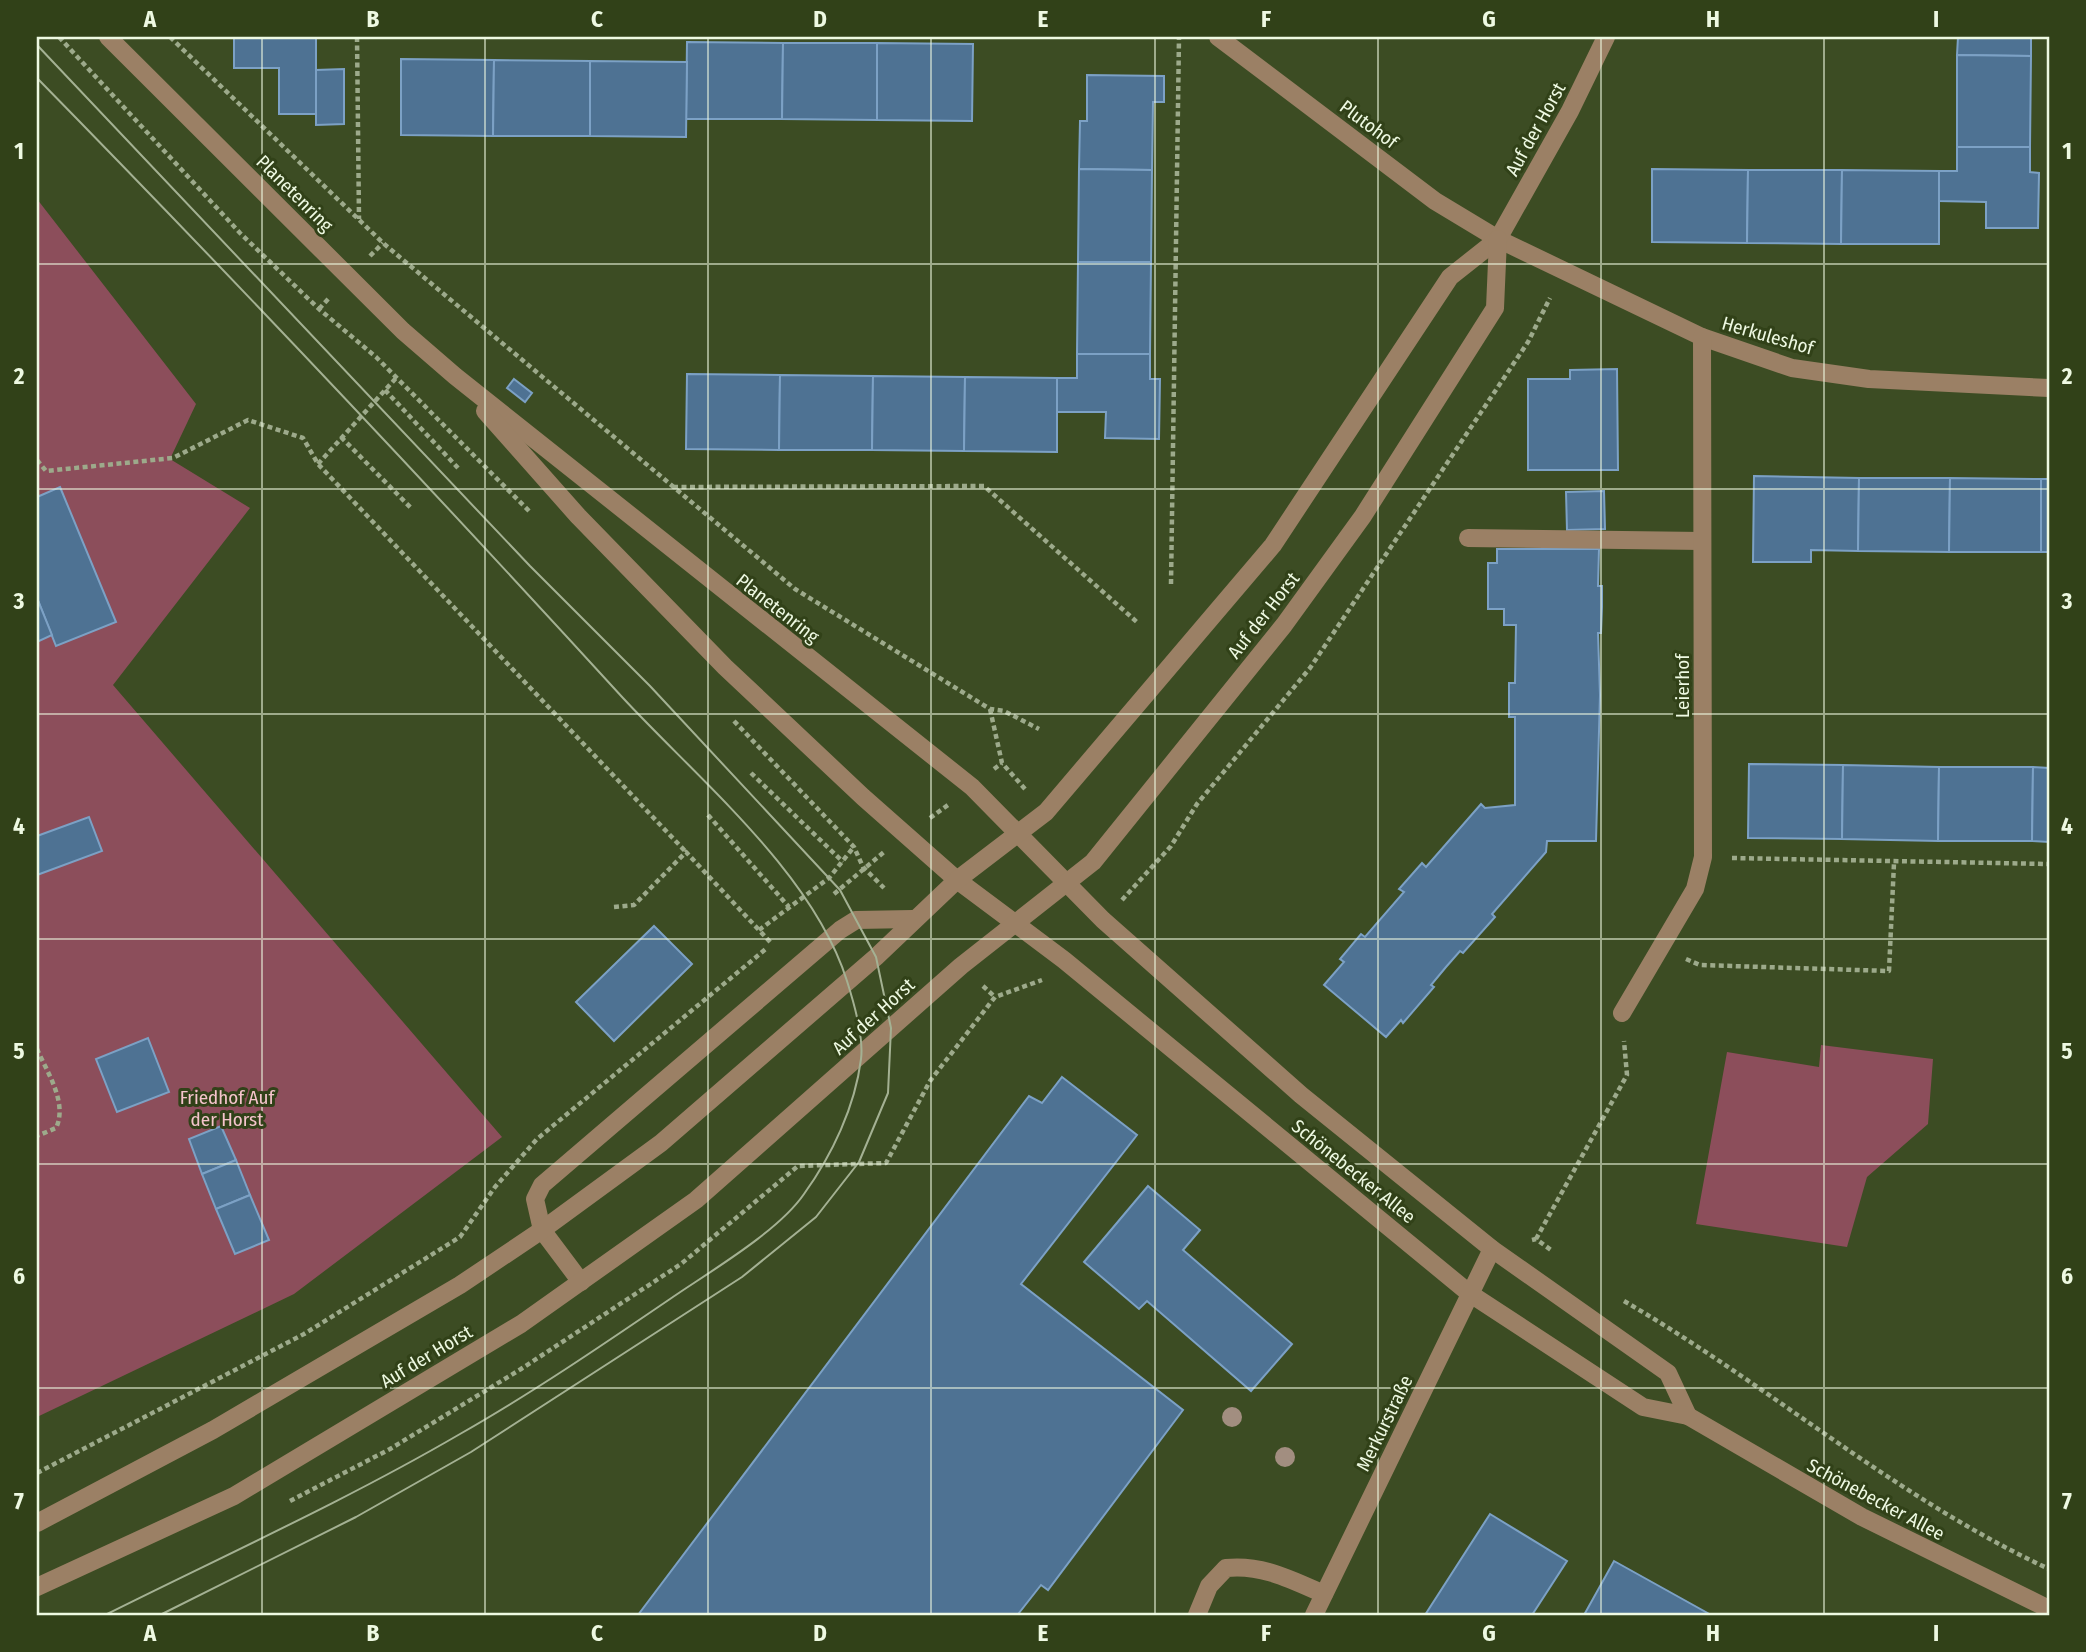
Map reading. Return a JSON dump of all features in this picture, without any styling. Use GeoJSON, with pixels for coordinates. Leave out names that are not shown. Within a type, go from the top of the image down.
{"type":"FeatureCollection","features":[{"type":"Feature","properties":{"kind":"street","name":"Planetenring"},"geometry":{"type":"LineString","coordinates":[[108,37],[403,331],[455,376],[945,765],[1067,882]]}},
{"type":"Feature","properties":{"kind":"street","name":"Plutohof"},"geometry":{"type":"LineString","coordinates":[[1218,37],[1436,201],[1498,239]]}},
{"type":"Feature","properties":{"kind":"street","name":"Auf der Horst"},"geometry":{"type":"LineString","coordinates":[[37,1523],[213,1430],[460,1285],[542,1230],[661,1143],[876,957],[957,880],[1046,812],[1273,545],[1450,277],[1498,239],[1570,111],[1606,37]]}},
{"type":"Feature","properties":{"kind":"street","name":"Auf der Horst"},"geometry":{"type":"LineString","coordinates":[[37,1587],[234,1496],[521,1324],[696,1200],[1012,924],[1093,862],[1284,625],[1363,516],[1494,309],[1498,239]]}},
{"type":"Feature","properties":{"kind":"street","name":"Herkuleshof"},"geometry":{"type":"LineString","coordinates":[[1498,239],[1702,337],[1792,368],[1869,379],[2049,388]]}},
{"type":"Feature","properties":{"kind":"street","name":"Leierhof"},"geometry":{"type":"LineString","coordinates":[[1622,1013],[1695,889],[1703,857],[1702,337]]}},
{"type":"Feature","properties":{"kind":"street","name":"Planetenring"},"geometry":{"type":"LineString","coordinates":[[455,376],[578,516],[725,667],[957,880],[1012,924]]}},
{"type":"Feature","properties":{"kind":"street"},"geometry":{"type":"LineString","coordinates":[[1468,538],[1702,541]]}},
{"type":"Feature","properties":{"kind":"street","name":"Schönebecker Allee"},"geometry":{"type":"LineString","coordinates":[[1067,882],[1102,920],[1301,1095],[1492,1249],[1668,1373],[1688,1416]]}},
{"type":"Feature","properties":{"kind":"street"},"geometry":{"type":"LineString","coordinates":[[581,1282],[542,1230],[535,1199],[542,1185],[829,939],[856,920],[914,919]]}},
{"type":"Feature","properties":{"kind":"street","name":"Schönebecker Allee"},"geometry":{"type":"LineString","coordinates":[[1012,924],[1064,960],[1469,1293],[1643,1407],[1688,1416],[1861,1517],[2049,1609]]}},
{"type":"Feature","properties":{"kind":"street","name":"Merkurstraße"},"geometry":{"type":"LineString","coordinates":[[1314,1615],[1492,1249]]}},
{"type":"Feature","properties":{"kind":"street"},"geometry":{"type":"LineString","coordinates":[[1197,1615],[1209,1586],[1226,1568],[1244,1566],[1269,1571],[1324,1594]]}},
{"type":"Feature","properties":{"kind":"path"},"geometry":{"type":"LineString","coordinates":[[59,37],[240,233],[318,309],[376,357]]}},
{"type":"Feature","properties":{"kind":"path"},"geometry":{"type":"LineString","coordinates":[[170,37],[359,220],[795,589],[990,709],[1004,711],[1039,729]]}},
{"type":"Feature","properties":{"kind":"path"},"geometry":{"type":"LineString","coordinates":[[357,37],[359,220]]}},
{"type":"Feature","properties":{"kind":"path"},"geometry":{"type":"LineString","coordinates":[[1171,584],[1179,37]]}},
{"type":"Feature","properties":{"kind":"path"},"geometry":{"type":"LineString","coordinates":[[1125,897],[1171,846],[1197,804],[1310,668],[1528,342],[1564,271]]}},
{"type":"Feature","properties":{"kind":"path"},"geometry":{"type":"LineString","coordinates":[[318,464],[396,378]]}},
{"type":"Feature","properties":{"kind":"path"},"geometry":{"type":"LineString","coordinates":[[384,390],[457,468]]}},
{"type":"Feature","properties":{"kind":"path"},"geometry":{"type":"LineString","coordinates":[[37,475],[46,471],[173,458],[248,420],[303,438],[318,464],[772,944],[537,1139],[495,1187],[460,1237],[304,1334],[37,1473]]}},
{"type":"Feature","properties":{"kind":"path"},"geometry":{"type":"LineString","coordinates":[[341,437],[412,509]]}},
{"type":"Feature","properties":{"kind":"path"},"geometry":{"type":"LineString","coordinates":[[37,460],[46,471]]}},
{"type":"Feature","properties":{"kind":"path"},"geometry":{"type":"LineString","coordinates":[[672,486],[984,486],[1138,623]]}},
{"type":"Feature","properties":{"kind":"path"},"geometry":{"type":"LineString","coordinates":[[990,709],[1002,763]]}},
{"type":"Feature","properties":{"kind":"path"},"geometry":{"type":"LineString","coordinates":[[751,773],[843,862]]}},
{"type":"Feature","properties":{"kind":"path"},"geometry":{"type":"LineString","coordinates":[[708,815],[789,907]]}},
{"type":"Feature","properties":{"kind":"path"},"geometry":{"type":"LineString","coordinates":[[759,930],[829,878],[854,847]]}},
{"type":"Feature","properties":{"kind":"path"},"geometry":{"type":"LineString","coordinates":[[614,907],[634,905],[686,852]]}},
{"type":"Feature","properties":{"kind":"path"},"geometry":{"type":"LineString","coordinates":[[1703,857],[1894,863],[2049,864]]}},
{"type":"Feature","properties":{"kind":"path"},"geometry":{"type":"LineString","coordinates":[[1660,947],[1700,965],[1889,971],[1894,863]]}},
{"type":"Feature","properties":{"kind":"path"},"geometry":{"type":"LineString","coordinates":[[390,1449],[522,1369],[681,1264],[798,1166],[886,1163],[930,1081],[995,997],[1046,978],[1064,960]]}},
{"type":"Feature","properties":{"kind":"path"},"geometry":{"type":"LineString","coordinates":[[1536,1239],[1627,1075],[1622,1013]]}},
{"type":"Feature","properties":{"kind":"path"},"geometry":{"type":"LineString","coordinates":[[37,1049],[58,1095],[61,1119],[57,1128],[37,1136]]}},
{"type":"Feature","properties":{"kind":"path"},"geometry":{"type":"LineString","coordinates":[[1617,1297],[1888,1478],[1995,1544],[2049,1569]]}},
{"type":"Feature","properties":{"kind":"green space","name":"Friedhof Auf der Horst"},"geometry":{"type":"Polygon","coordinates":[[[37,199],[196,404],[170,459],[250,508],[113,685],[502,1137],[294,1294],[37,1417],[37,199]]]}},
{"type":"Feature","properties":{"kind":"green space"},"geometry":{"type":"Polygon","coordinates":[[[1821,1045],[1933,1059],[1928,1124],[1867,1177],[1847,1247],[1696,1224],[1727,1052],[1819,1067],[1821,1045]]]}},
{"type":"Feature","properties":{"kind":"building"},"geometry":{"type":"Polygon","coordinates":[[[234,37],[316,37],[316,114],[279,114],[279,68],[234,68],[234,37]]]}},
{"type":"Feature","properties":{"kind":"building"},"geometry":{"type":"Polygon","coordinates":[[[1958,37],[2031,37],[2031,56],[1957,55],[1958,37]]]}},
{"type":"Feature","properties":{"kind":"building"},"geometry":{"type":"Polygon","coordinates":[[[687,42],[783,43],[782,119],[686,119],[687,42]]]}},
{"type":"Feature","properties":{"kind":"building"},"geometry":{"type":"Polygon","coordinates":[[[783,43],[877,43],[877,120],[782,119],[783,43]]]}},
{"type":"Feature","properties":{"kind":"building"},"geometry":{"type":"Polygon","coordinates":[[[877,43],[973,44],[972,121],[877,120],[877,43]]]}},
{"type":"Feature","properties":{"kind":"building"},"geometry":{"type":"Polygon","coordinates":[[[1957,55],[2031,56],[2030,147],[1957,147],[1957,55]]]}},
{"type":"Feature","properties":{"kind":"building"},"geometry":{"type":"Polygon","coordinates":[[[401,59],[494,60],[493,136],[401,135],[401,59]]]}},
{"type":"Feature","properties":{"kind":"building"},"geometry":{"type":"Polygon","coordinates":[[[494,60],[590,61],[590,136],[493,136],[494,60]]]}},
{"type":"Feature","properties":{"kind":"building"},"geometry":{"type":"Polygon","coordinates":[[[590,61],[687,62],[686,137],[590,136],[590,61]]]}},
{"type":"Feature","properties":{"kind":"building"},"geometry":{"type":"Polygon","coordinates":[[[344,69],[344,124],[316,125],[316,70],[344,69]]]}},
{"type":"Feature","properties":{"kind":"building"},"geometry":{"type":"Polygon","coordinates":[[[1087,75],[1164,76],[1164,102],[1153,102],[1152,170],[1079,169],[1080,121],[1087,121],[1087,75]]]}},
{"type":"Feature","properties":{"kind":"building"},"geometry":{"type":"Polygon","coordinates":[[[1957,147],[2030,147],[2030,172],[2039,173],[2038,228],[1986,228],[1986,202],[1939,201],[1939,171],[1957,171],[1957,147]]]}},
{"type":"Feature","properties":{"kind":"building"},"geometry":{"type":"Polygon","coordinates":[[[1079,169],[1152,170],[1151,262],[1078,262],[1079,169]]]}},
{"type":"Feature","properties":{"kind":"building"},"geometry":{"type":"Polygon","coordinates":[[[1652,169],[1748,170],[1747,243],[1652,242],[1652,169]]]}},
{"type":"Feature","properties":{"kind":"building"},"geometry":{"type":"Polygon","coordinates":[[[1748,170],[1842,170],[1841,244],[1747,243],[1748,170]]]}},
{"type":"Feature","properties":{"kind":"building"},"geometry":{"type":"Polygon","coordinates":[[[1842,170],[1939,171],[1939,244],[1841,244],[1842,170]]]}},
{"type":"Feature","properties":{"kind":"building"},"geometry":{"type":"Polygon","coordinates":[[[1078,262],[1151,262],[1150,354],[1077,354],[1078,262]]]}},
{"type":"Feature","properties":{"kind":"building"},"geometry":{"type":"Polygon","coordinates":[[[1077,354],[1150,354],[1150,379],[1160,379],[1159,439],[1105,438],[1106,412],[1057,412],[1057,378],[1077,378],[1077,354]]]}},
{"type":"Feature","properties":{"kind":"building"},"geometry":{"type":"Polygon","coordinates":[[[1617,369],[1618,470],[1528,470],[1528,379],[1570,379],[1570,370],[1617,369]]]}},
{"type":"Feature","properties":{"kind":"building"},"geometry":{"type":"Polygon","coordinates":[[[687,374],[780,375],[779,450],[686,449],[687,374]]]}},
{"type":"Feature","properties":{"kind":"building"},"geometry":{"type":"Polygon","coordinates":[[[780,375],[873,376],[872,450],[779,450],[780,375]]]}},
{"type":"Feature","properties":{"kind":"building"},"geometry":{"type":"Polygon","coordinates":[[[873,376],[965,377],[964,451],[872,450],[873,376]]]}},
{"type":"Feature","properties":{"kind":"building"},"geometry":{"type":"Polygon","coordinates":[[[965,377],[1057,378],[1057,452],[964,451],[965,377]]]}},
{"type":"Feature","properties":{"kind":"building"},"geometry":{"type":"Polygon","coordinates":[[[514,379],[532,393],[525,402],[507,388],[514,379]]]}},
{"type":"Feature","properties":{"kind":"building"},"geometry":{"type":"Polygon","coordinates":[[[1754,476],[1859,478],[1858,551],[1811,550],[1811,562],[1753,562],[1754,476]]]}},
{"type":"Feature","properties":{"kind":"building"},"geometry":{"type":"Polygon","coordinates":[[[1859,478],[1950,478],[1949,552],[1858,551],[1859,478]]]}},
{"type":"Feature","properties":{"kind":"building"},"geometry":{"type":"Polygon","coordinates":[[[1950,478],[2041,479],[2041,552],[1949,552],[1950,478]]]}},
{"type":"Feature","properties":{"kind":"building"},"geometry":{"type":"Polygon","coordinates":[[[2041,479],[2049,479],[2049,552],[2041,552],[2041,479]]]}},
{"type":"Feature","properties":{"kind":"building"},"geometry":{"type":"Polygon","coordinates":[[[60,487],[116,622],[56,646],[37,598],[37,497],[60,487]]]}},
{"type":"Feature","properties":{"kind":"building"},"geometry":{"type":"Polygon","coordinates":[[[1604,491],[1605,529],[1567,530],[1566,492],[1604,491]]]}},
{"type":"Feature","properties":{"kind":"building"},"geometry":{"type":"Polygon","coordinates":[[[1497,549],[1599,549],[1598,586],[1602,586],[1602,607],[1601,633],[1598,633],[1600,695],[1596,841],[1547,841],[1546,852],[1492,914],[1495,917],[1463,953],[1460,951],[1446,967],[1431,985],[1434,987],[1403,1023],[1401,1020],[1386,1037],[1324,985],[1344,962],[1340,959],[1361,934],[1365,937],[1404,892],[1399,889],[1422,863],[1426,867],[1481,804],[1485,808],[1515,805],[1515,717],[1509,717],[1509,683],[1515,683],[1516,625],[1504,625],[1504,609],[1488,609],[1488,563],[1497,563],[1497,549]]]}},
{"type":"Feature","properties":{"kind":"building"},"geometry":{"type":"Polygon","coordinates":[[[37,598],[52,635],[37,642],[37,598]]]}},
{"type":"Feature","properties":{"kind":"building"},"geometry":{"type":"Polygon","coordinates":[[[1749,764],[1843,765],[1842,839],[1748,838],[1749,764]]]}},
{"type":"Feature","properties":{"kind":"building"},"geometry":{"type":"Polygon","coordinates":[[[1843,765],[1939,767],[1938,841],[1842,839],[1843,765]]]}},
{"type":"Feature","properties":{"kind":"building"},"geometry":{"type":"Polygon","coordinates":[[[1939,767],[2033,767],[2032,841],[1938,841],[1939,767]]]}},
{"type":"Feature","properties":{"kind":"building"},"geometry":{"type":"Polygon","coordinates":[[[2033,767],[2049,768],[2049,842],[2032,841],[2033,767]]]}},
{"type":"Feature","properties":{"kind":"building"},"geometry":{"type":"Polygon","coordinates":[[[89,817],[102,851],[37,875],[37,836],[89,817]]]}},
{"type":"Feature","properties":{"kind":"building"},"geometry":{"type":"Polygon","coordinates":[[[654,926],[692,964],[614,1041],[576,1002],[654,926]]]}},
{"type":"Feature","properties":{"kind":"building"},"geometry":{"type":"Polygon","coordinates":[[[148,1038],[169,1092],[117,1112],[96,1059],[148,1038]]]}},
{"type":"Feature","properties":{"kind":"building"},"geometry":{"type":"Polygon","coordinates":[[[1062,1077],[1137,1135],[1021,1284],[1183,1410],[1048,1590],[1041,1585],[1019,1613],[1022,1615],[638,1615],[1029,1096],[1042,1103],[1062,1077]]]}},
{"type":"Feature","properties":{"kind":"building"},"geometry":{"type":"Polygon","coordinates":[[[221,1126],[236,1160],[202,1174],[189,1139],[221,1126]]]}},
{"type":"Feature","properties":{"kind":"building"},"geometry":{"type":"Polygon","coordinates":[[[236,1160],[250,1195],[216,1209],[202,1174],[236,1160]]]}},
{"type":"Feature","properties":{"kind":"building"},"geometry":{"type":"Polygon","coordinates":[[[1148,1186],[1200,1230],[1183,1250],[1292,1344],[1251,1391],[1147,1301],[1139,1309],[1084,1262],[1148,1186]]]}},
{"type":"Feature","properties":{"kind":"building"},"geometry":{"type":"Polygon","coordinates":[[[250,1195],[269,1240],[235,1254],[216,1209],[250,1195]]]}},
{"type":"Feature","properties":{"kind":"building"},"geometry":{"type":"Polygon","coordinates":[[[1490,1514],[1567,1561],[1532,1615],[1425,1615],[1490,1514]]]}},
{"type":"Feature","properties":{"kind":"building"},"geometry":{"type":"Polygon","coordinates":[[[1614,1561],[1711,1615],[1584,1615],[1614,1561]]]}},
{"type":"Feature","properties":{"kind":"tram line"},"geometry":{"type":"LineString","coordinates":[[37,45],[530,566],[650,686],[840,890],[876,957],[891,1028],[888,1093],[859,1162],[816,1217],[742,1277],[471,1452],[356,1517],[160,1615]]}},
{"type":"Feature","properties":{"kind":"tram line"},"geometry":{"type":"LineString","coordinates":[[37,78],[333,385],[623,698],[751,830],[808,903],[831,941],[853,999],[862,1050],[848,1113],[824,1163],[792,1208],[760,1237],[566,1369],[417,1459],[105,1615]]}}]}
